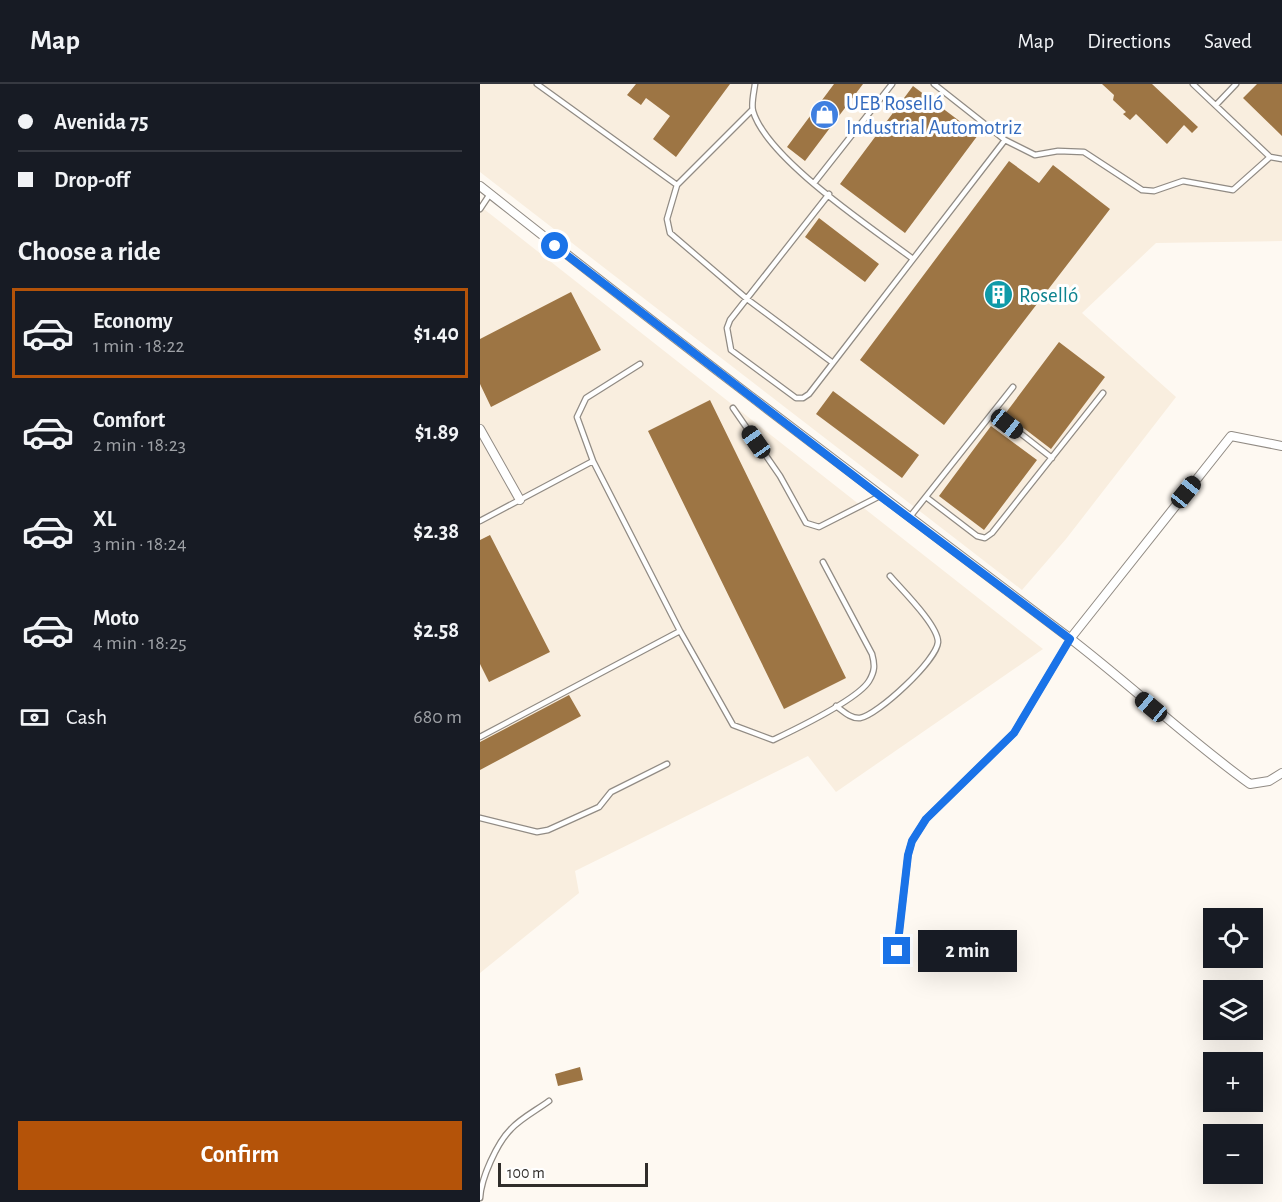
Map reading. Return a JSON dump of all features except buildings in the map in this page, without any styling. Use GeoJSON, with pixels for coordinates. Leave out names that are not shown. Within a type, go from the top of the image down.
{"type":"FeatureCollection","features":[{"type":"Feature","properties":{"kind":"street"},"geometry":{"type":"LineString","coordinates":[[480,186],[880,496],[1070,639],[1200,748],[1250,784],[1269,782],[1282,773]]}},
{"type":"Feature","properties":{"kind":"street"},"geometry":{"type":"LineString","coordinates":[[480,429],[520,500]]}},
{"type":"Feature","properties":{"kind":"street"},"geometry":{"type":"LineString","coordinates":[[1070,639],[1231,436],[1282,446]]}},
{"type":"Feature","properties":{"kind":"lane"},"geometry":{"type":"LineString","coordinates":[[537,84],[677,185]]}},
{"type":"Feature","properties":{"kind":"lane"},"geometry":{"type":"LineString","coordinates":[[755,84],[752,110],[770,140],[791,164],[913,259]]}},
{"type":"Feature","properties":{"kind":"lane"},"geometry":{"type":"LineString","coordinates":[[814,183],[892,84]]}},
{"type":"Feature","properties":{"kind":"lane"},"geometry":{"type":"LineString","coordinates":[[935,84],[1005,140],[1035,155],[1058,151],[1084,152],[1142,190],[1154,191],[1183,181],[1233,190],[1270,157]]}},
{"type":"Feature","properties":{"kind":"lane"},"geometry":{"type":"LineString","coordinates":[[1193,84],[1270,157],[1282,159]]}},
{"type":"Feature","properties":{"kind":"lane"},"geometry":{"type":"LineString","coordinates":[[1215,105],[1236,84]]}},
{"type":"Feature","properties":{"kind":"lane"},"geometry":{"type":"LineString","coordinates":[[752,110],[677,185],[667,219],[670,233],[747,298],[833,363]]}},
{"type":"Feature","properties":{"kind":"lane"},"geometry":{"type":"LineString","coordinates":[[829,194],[730,320],[727,328],[731,350],[796,398],[803,398],[809,394],[1005,140]]}},
{"type":"Feature","properties":{"kind":"lane"},"geometry":{"type":"LineString","coordinates":[[480,209],[490,194]]}},
{"type":"Feature","properties":{"kind":"lane"},"geometry":{"type":"LineString","coordinates":[[640,364],[586,398],[578,417],[593,462],[680,631],[733,725],[773,740],[836,706],[868,683],[875,666],[872,654],[823,562]]}},
{"type":"Feature","properties":{"kind":"lane"},"geometry":{"type":"LineString","coordinates":[[909,518],[1013,387]]}},
{"type":"Feature","properties":{"kind":"lane"},"geometry":{"type":"LineString","coordinates":[[926,497],[977,536],[985,538],[992,533],[1103,393]]}},
{"type":"Feature","properties":{"kind":"lane"},"geometry":{"type":"LineString","coordinates":[[733,408],[780,476],[806,524],[819,527],[880,496]]}},
{"type":"Feature","properties":{"kind":"lane"},"geometry":{"type":"LineString","coordinates":[[993,412],[1052,458]]}},
{"type":"Feature","properties":{"kind":"lane"},"geometry":{"type":"LineString","coordinates":[[480,521],[593,462]]}},
{"type":"Feature","properties":{"kind":"lane"},"geometry":{"type":"LineString","coordinates":[[836,706],[849,716],[859,718],[878,711],[930,659],[938,643],[935,629],[890,576]]}},
{"type":"Feature","properties":{"kind":"lane"},"geometry":{"type":"LineString","coordinates":[[480,736],[680,631]]}},
{"type":"Feature","properties":{"kind":"lane"},"geometry":{"type":"LineString","coordinates":[[897,951],[908,855],[912,841],[926,819],[1014,733],[1070,639]]}},
{"type":"Feature","properties":{"kind":"lane"},"geometry":{"type":"LineString","coordinates":[[480,818],[537,832],[548,830],[599,807],[612,792],[667,764]]}},
{"type":"Feature","properties":{"kind":"lane"},"geometry":{"type":"LineString","coordinates":[[480,1198],[481,1188],[493,1158],[510,1129],[549,1101]]}},
{"type":"Feature","properties":{"kind":"shaded area"},"geometry":{"type":"Polygon","coordinates":[[[480,84],[1282,84],[1282,241],[1156,243],[1082,313],[1176,397],[1066,539],[1022,590],[480,172],[480,84]]]}},
{"type":"Feature","properties":{"kind":"shaded area"},"geometry":{"type":"Polygon","coordinates":[[[480,206],[1043,649],[836,792],[808,756],[575,871],[579,893],[480,973],[480,206]]]}},
{"type":"Feature","properties":{"kind":"place","name":"UEB Roselló Industrial Automotriz"},"geometry":{"type":"Point","coordinates":[825,115]}},
{"type":"Feature","properties":{"kind":"place","name":"Roselló"},"geometry":{"type":"Point","coordinates":[998,295]}},
{"type":"Feature","properties":{"kind":"route"},"geometry":{"type":"LineString","coordinates":[[555,246],[1070,639],[1014,733],[926,819],[912,841],[908,855],[897,951]]}}]}
